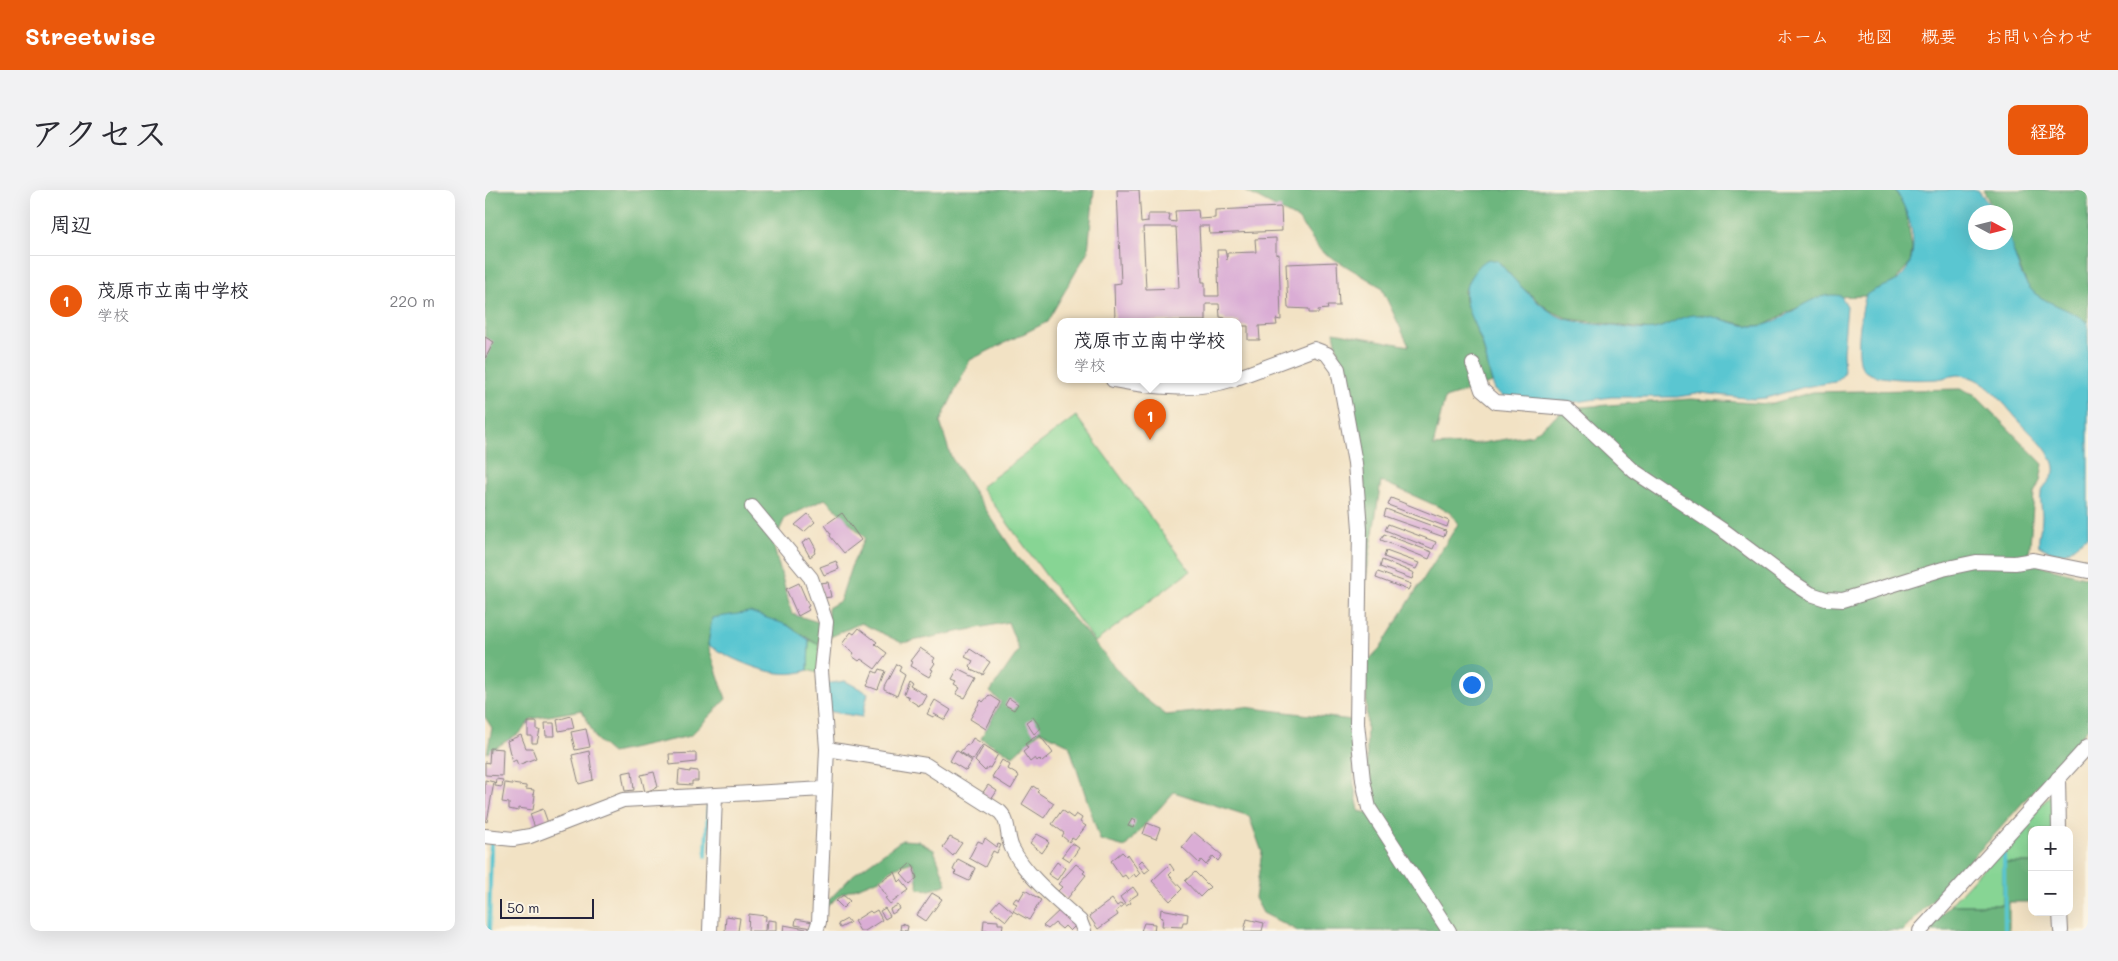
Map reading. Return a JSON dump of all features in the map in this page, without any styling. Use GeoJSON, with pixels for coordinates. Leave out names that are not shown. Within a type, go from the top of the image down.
{"type":"FeatureCollection","features":[{"type":"Feature","properties":{"kind":"street"},"geometry":{"type":"LineString","coordinates":[[1242,376],[1314,349],[1327,354],[1338,368],[1355,462],[1360,529],[1357,723],[1363,780],[1369,808],[1449,931]]}},
{"type":"Feature","properties":{"kind":"street"},"geometry":{"type":"LineString","coordinates":[[1473,364],[1482,390],[1495,402],[1567,408],[1634,471],[1727,533],[1811,594],[1826,599],[1843,600],[1925,574],[1976,562],[2015,563],[2033,560],[2088,571]]}},
{"type":"Feature","properties":{"kind":"street"},"geometry":{"type":"LineString","coordinates":[[1129,383],[1180,388],[1213,386],[1222,383]]}},
{"type":"Feature","properties":{"kind":"street"},"geometry":{"type":"LineString","coordinates":[[752,507],[811,578],[826,622],[821,670],[827,749],[824,789],[823,865],[819,922],[816,931]]}},
{"type":"Feature","properties":{"kind":"street"},"geometry":{"type":"LineString","coordinates":[[1920,931],[2088,746]]}},
{"type":"Feature","properties":{"kind":"street"},"geometry":{"type":"LineString","coordinates":[[827,749],[926,765],[1000,812],[1007,818],[1013,848],[1029,874],[1080,921],[1084,931]]}},
{"type":"Feature","properties":{"kind":"street"},"geometry":{"type":"LineString","coordinates":[[2059,778],[2059,826]]}},
{"type":"Feature","properties":{"kind":"street"},"geometry":{"type":"LineString","coordinates":[[485,836],[513,838],[530,836],[623,800],[824,789]]}},
{"type":"Feature","properties":{"kind":"street"},"geometry":{"type":"LineString","coordinates":[[710,931],[715,796]]}},
{"type":"Feature","properties":{"kind":"street"},"geometry":{"type":"LineString","coordinates":[[2061,916],[2061,931]]}},
{"type":"Feature","properties":{"kind":"green space"},"geometry":{"type":"Polygon","coordinates":[[[485,190],[1094,190],[1088,251],[1047,322],[970,360],[940,422],[951,457],[1016,555],[1136,692],[1166,715],[1244,707],[1352,720],[1354,785],[1359,811],[1377,815],[1367,777],[1366,663],[1380,648],[1458,524],[1450,512],[1381,481],[1365,586],[1364,480],[1334,332],[1409,346],[1381,287],[1321,251],[1298,219],[1243,190],[1895,190],[1906,210],[1912,249],[1910,263],[1894,282],[1868,296],[1824,297],[1788,312],[1765,325],[1751,326],[1700,315],[1651,330],[1569,319],[1549,310],[1519,285],[1498,261],[1464,290],[1465,301],[1483,346],[1492,383],[1445,398],[1433,446],[1482,443],[1532,435],[1567,408],[1690,399],[1769,404],[1813,392],[1960,389],[1974,394],[2043,464],[2040,481],[2034,493],[2029,557],[2046,567],[2088,578],[2088,728],[1997,832],[1903,931],[1298,931],[1263,913],[1255,898],[1262,852],[1249,816],[1174,792],[1125,847],[1100,840],[1069,745],[1040,731],[1013,756],[981,738],[1001,702],[990,692],[1019,650],[1008,622],[902,643],[861,623],[828,638],[828,608],[840,601],[851,567],[865,538],[825,499],[785,518],[773,544],[792,614],[821,623],[819,645],[787,625],[712,618],[708,645],[726,699],[690,736],[612,753],[596,739],[582,710],[531,719],[521,732],[487,753],[492,728],[485,717],[485,190]]]}},
{"type":"Feature","properties":{"kind":"green space"},"geometry":{"type":"Polygon","coordinates":[[[1983,190],[2088,190],[2088,323],[2039,297],[2029,289],[2012,250],[2013,205],[1991,205],[1983,190]]]}},
{"type":"Feature","properties":{"kind":"green space"},"geometry":{"type":"Polygon","coordinates":[[[1076,416],[1190,571],[1095,642],[981,487],[1076,416]]]}},
{"type":"Feature","properties":{"kind":"green space"},"geometry":{"type":"Polygon","coordinates":[[[809,640],[819,645],[818,673],[808,670],[809,640]]]}},
{"type":"Feature","properties":{"kind":"green space"},"geometry":{"type":"Polygon","coordinates":[[[2056,789],[2056,826],[2028,826],[2028,863],[2003,863],[2003,905],[1950,905],[2056,789]]]}},
{"type":"Feature","properties":{"kind":"green space"},"geometry":{"type":"Polygon","coordinates":[[[902,840],[918,841],[934,850],[947,884],[930,890],[918,889],[916,873],[912,862],[894,868],[882,878],[841,894],[824,909],[824,905],[853,875],[902,840]]]}},
{"type":"Feature","properties":{"kind":"green space"},"geometry":{"type":"Polygon","coordinates":[[[2003,863],[2028,863],[2028,902],[2009,902],[2009,931],[1927,931],[1950,905],[2003,905],[2003,863]]]}},
{"type":"Feature","properties":{"kind":"water"},"geometry":{"type":"Polygon","coordinates":[[[1895,190],[1978,190],[1990,205],[1968,205],[1968,250],[2013,249],[2022,276],[2033,291],[2040,297],[2077,315],[2088,323],[2088,536],[2067,552],[2056,553],[2039,546],[2042,516],[2041,493],[2054,473],[2054,467],[2049,454],[1996,395],[1982,383],[1962,375],[1921,380],[1886,378],[1868,373],[1860,363],[1860,322],[1866,295],[1894,282],[1904,273],[1910,263],[1913,238],[1901,200],[1895,190]]]}},
{"type":"Feature","properties":{"kind":"water"},"geometry":{"type":"Polygon","coordinates":[[[1489,259],[1498,261],[1528,293],[1546,308],[1563,318],[1633,329],[1654,329],[1694,315],[1708,316],[1747,326],[1764,325],[1781,318],[1810,301],[1831,295],[1841,296],[1847,306],[1843,352],[1844,374],[1835,382],[1804,387],[1766,398],[1753,399],[1702,393],[1677,397],[1611,397],[1575,402],[1508,400],[1495,390],[1483,346],[1465,299],[1469,281],[1475,271],[1489,259]]]}},
{"type":"Feature","properties":{"kind":"water"},"geometry":{"type":"Polygon","coordinates":[[[750,612],[787,625],[809,640],[808,670],[796,673],[770,672],[744,663],[708,645],[712,618],[750,612]]]}},
{"type":"Feature","properties":{"kind":"water"},"geometry":{"type":"Polygon","coordinates":[[[845,681],[868,693],[862,717],[827,711],[825,684],[845,681]]]}},
{"type":"Feature","properties":{"kind":"building"},"geometry":{"type":"Polygon","coordinates":[[[1117,190],[1139,190],[1141,223],[1148,222],[1148,214],[1170,214],[1169,221],[1176,222],[1175,211],[1198,210],[1199,219],[1215,218],[1215,210],[1281,207],[1282,231],[1210,234],[1209,226],[1199,226],[1202,282],[1205,282],[1205,296],[1219,296],[1217,250],[1225,250],[1227,260],[1227,253],[1256,252],[1255,239],[1276,238],[1276,255],[1279,254],[1281,320],[1276,319],[1277,325],[1259,326],[1260,340],[1248,340],[1248,326],[1242,326],[1242,318],[1220,317],[1219,304],[1206,304],[1206,318],[1115,318],[1114,284],[1121,283],[1117,190]],[[1143,227],[1146,289],[1179,288],[1176,227],[1143,227]]]}},
{"type":"Feature","properties":{"kind":"building"},"geometry":{"type":"Polygon","coordinates":[[[1337,262],[1339,306],[1327,306],[1328,309],[1318,310],[1319,313],[1309,313],[1309,309],[1288,308],[1286,264],[1337,262]]]}},
{"type":"Feature","properties":{"kind":"building"},"geometry":{"type":"Polygon","coordinates":[[[485,337],[494,342],[485,359],[485,337]]]}},
{"type":"Feature","properties":{"kind":"building"},"geometry":{"type":"Polygon","coordinates":[[[1391,498],[1449,521],[1447,527],[1388,505],[1391,498]]]}},
{"type":"Feature","properties":{"kind":"building"},"geometry":{"type":"Polygon","coordinates":[[[1386,509],[1446,531],[1444,537],[1384,516],[1386,509]]]}},
{"type":"Feature","properties":{"kind":"building"},"geometry":{"type":"Polygon","coordinates":[[[842,513],[861,540],[844,553],[830,536],[831,534],[825,525],[842,513]]]}},
{"type":"Feature","properties":{"kind":"building"},"geometry":{"type":"Polygon","coordinates":[[[808,514],[815,522],[804,532],[795,525],[808,514]]]}},
{"type":"Feature","properties":{"kind":"building"},"geometry":{"type":"Polygon","coordinates":[[[1388,524],[1436,542],[1433,549],[1385,530],[1388,524]]]}},
{"type":"Feature","properties":{"kind":"building"},"geometry":{"type":"Polygon","coordinates":[[[1384,534],[1432,552],[1429,559],[1381,540],[1384,534]]]}},
{"type":"Feature","properties":{"kind":"building"},"geometry":{"type":"Polygon","coordinates":[[[810,538],[816,549],[815,553],[810,557],[802,543],[810,538]]]}},
{"type":"Feature","properties":{"kind":"building"},"geometry":{"type":"Polygon","coordinates":[[[1386,551],[1419,563],[1416,569],[1384,557],[1386,551]]]}},
{"type":"Feature","properties":{"kind":"building"},"geometry":{"type":"Polygon","coordinates":[[[1382,560],[1414,573],[1412,579],[1380,567],[1382,560]]]}},
{"type":"Feature","properties":{"kind":"building"},"geometry":{"type":"Polygon","coordinates":[[[836,561],[839,569],[824,575],[820,567],[836,561]]]}},
{"type":"Feature","properties":{"kind":"building"},"geometry":{"type":"Polygon","coordinates":[[[1378,572],[1411,584],[1408,590],[1376,578],[1378,572]]]}},
{"type":"Feature","properties":{"kind":"building"},"geometry":{"type":"Polygon","coordinates":[[[828,582],[831,597],[823,598],[820,583],[828,582]]]}},
{"type":"Feature","properties":{"kind":"building"},"geometry":{"type":"Polygon","coordinates":[[[799,583],[809,610],[798,616],[786,589],[799,583]]]}},
{"type":"Feature","properties":{"kind":"building"},"geometry":{"type":"Polygon","coordinates":[[[859,628],[877,642],[875,644],[887,653],[875,669],[861,659],[859,661],[852,656],[854,653],[842,644],[851,632],[854,634],[859,628]]]}},
{"type":"Feature","properties":{"kind":"building"},"geometry":{"type":"Polygon","coordinates":[[[920,648],[935,658],[933,661],[935,663],[931,669],[933,670],[929,677],[910,666],[912,662],[910,661],[920,648]]]}},
{"type":"Feature","properties":{"kind":"building"},"geometry":{"type":"Polygon","coordinates":[[[970,649],[990,662],[982,674],[971,669],[970,666],[973,661],[965,657],[970,649]]]}},
{"type":"Feature","properties":{"kind":"building"},"geometry":{"type":"Polygon","coordinates":[[[896,664],[901,667],[899,671],[905,675],[897,696],[884,690],[896,664]]]}},
{"type":"Feature","properties":{"kind":"building"},"geometry":{"type":"Polygon","coordinates":[[[879,669],[885,671],[878,690],[867,686],[873,671],[877,673],[879,669]]]}},
{"type":"Feature","properties":{"kind":"building"},"geometry":{"type":"Polygon","coordinates":[[[958,669],[976,678],[965,698],[956,694],[960,688],[955,685],[957,682],[952,680],[958,669]]]}},
{"type":"Feature","properties":{"kind":"building"},"geometry":{"type":"Polygon","coordinates":[[[909,681],[912,683],[910,686],[927,696],[922,705],[920,704],[919,706],[904,694],[909,681]]]}},
{"type":"Feature","properties":{"kind":"building"},"geometry":{"type":"Polygon","coordinates":[[[989,695],[1000,702],[986,729],[970,719],[981,700],[983,702],[989,695]]]}},
{"type":"Feature","properties":{"kind":"building"},"geometry":{"type":"Polygon","coordinates":[[[1009,698],[1018,704],[1014,710],[1005,705],[1009,698]]]}},
{"type":"Feature","properties":{"kind":"building"},"geometry":{"type":"Polygon","coordinates":[[[935,700],[951,710],[945,720],[934,714],[933,717],[927,714],[935,700]]]}},
{"type":"Feature","properties":{"kind":"building"},"geometry":{"type":"Polygon","coordinates":[[[571,716],[574,728],[559,731],[557,720],[571,716]]]}},
{"type":"Feature","properties":{"kind":"building"},"geometry":{"type":"Polygon","coordinates":[[[1033,717],[1041,728],[1034,734],[1026,722],[1033,717]]]}},
{"type":"Feature","properties":{"kind":"building"},"geometry":{"type":"Polygon","coordinates":[[[528,722],[537,722],[537,730],[540,730],[537,743],[532,743],[532,736],[528,736],[528,722]]]}},
{"type":"Feature","properties":{"kind":"building"},"geometry":{"type":"Polygon","coordinates":[[[545,723],[554,723],[555,736],[546,736],[545,723]]]}},
{"type":"Feature","properties":{"kind":"building"},"geometry":{"type":"Polygon","coordinates":[[[586,729],[590,747],[575,750],[571,732],[586,729]]]}},
{"type":"Feature","properties":{"kind":"building"},"geometry":{"type":"Polygon","coordinates":[[[1039,734],[1053,753],[1042,762],[1039,759],[1037,761],[1035,758],[1030,762],[1023,752],[1028,748],[1025,744],[1039,734]]]}},
{"type":"Feature","properties":{"kind":"building"},"geometry":{"type":"Polygon","coordinates":[[[521,735],[526,748],[532,748],[536,758],[518,765],[516,760],[512,762],[507,741],[521,735]]]}},
{"type":"Feature","properties":{"kind":"building"},"geometry":{"type":"Polygon","coordinates":[[[973,738],[983,744],[973,760],[960,752],[967,744],[969,745],[973,738]]]}},
{"type":"Feature","properties":{"kind":"building"},"geometry":{"type":"Polygon","coordinates":[[[984,745],[998,754],[990,768],[988,767],[985,771],[975,761],[984,745]]]}},
{"type":"Feature","properties":{"kind":"building"},"geometry":{"type":"Polygon","coordinates":[[[490,748],[503,749],[502,776],[485,775],[485,762],[489,763],[490,748]]]}},
{"type":"Feature","properties":{"kind":"building"},"geometry":{"type":"Polygon","coordinates":[[[956,750],[972,761],[966,771],[950,761],[956,750]]]}},
{"type":"Feature","properties":{"kind":"building"},"geometry":{"type":"Polygon","coordinates":[[[589,751],[593,780],[579,784],[572,755],[589,751]]]}},
{"type":"Feature","properties":{"kind":"building"},"geometry":{"type":"Polygon","coordinates":[[[696,753],[696,762],[670,765],[669,754],[696,753]]]}},
{"type":"Feature","properties":{"kind":"building"},"geometry":{"type":"Polygon","coordinates":[[[1002,760],[1010,765],[1008,769],[1019,776],[1011,789],[992,777],[1002,760]]]}},
{"type":"Feature","properties":{"kind":"building"},"geometry":{"type":"Polygon","coordinates":[[[679,770],[698,771],[698,781],[692,781],[692,785],[678,784],[679,770]]]}},
{"type":"Feature","properties":{"kind":"building"},"geometry":{"type":"Polygon","coordinates":[[[632,771],[634,790],[625,791],[622,773],[632,771]]]}},
{"type":"Feature","properties":{"kind":"building"},"geometry":{"type":"Polygon","coordinates":[[[654,772],[658,787],[645,792],[641,775],[654,772]]]}},
{"type":"Feature","properties":{"kind":"building"},"geometry":{"type":"Polygon","coordinates":[[[496,779],[503,780],[502,787],[495,786],[496,779]]]}},
{"type":"Feature","properties":{"kind":"building"},"geometry":{"type":"Polygon","coordinates":[[[485,780],[494,782],[487,822],[485,821],[485,780]]]}},
{"type":"Feature","properties":{"kind":"building"},"geometry":{"type":"Polygon","coordinates":[[[505,783],[526,786],[526,789],[534,790],[533,810],[518,808],[518,811],[509,809],[509,803],[502,802],[505,783]]]}},
{"type":"Feature","properties":{"kind":"building"},"geometry":{"type":"Polygon","coordinates":[[[988,785],[997,791],[991,800],[982,794],[988,785]]]}},
{"type":"Feature","properties":{"kind":"building"},"geometry":{"type":"Polygon","coordinates":[[[1033,786],[1039,790],[1037,792],[1054,803],[1044,818],[1022,804],[1033,786]]]}},
{"type":"Feature","properties":{"kind":"building"},"geometry":{"type":"Polygon","coordinates":[[[543,809],[548,823],[535,828],[530,814],[543,809]]]}},
{"type":"Feature","properties":{"kind":"building"},"geometry":{"type":"Polygon","coordinates":[[[1062,810],[1073,818],[1076,814],[1082,818],[1080,822],[1086,826],[1075,840],[1072,838],[1069,842],[1062,836],[1064,833],[1052,824],[1062,810]]]}},
{"type":"Feature","properties":{"kind":"building"},"geometry":{"type":"Polygon","coordinates":[[[1132,819],[1136,821],[1133,828],[1128,826],[1132,819]]]}},
{"type":"Feature","properties":{"kind":"building"},"geometry":{"type":"Polygon","coordinates":[[[1147,823],[1160,828],[1156,839],[1143,834],[1147,823]]]}},
{"type":"Feature","properties":{"kind":"building"},"geometry":{"type":"Polygon","coordinates":[[[1194,832],[1222,855],[1218,861],[1213,856],[1206,865],[1201,860],[1199,863],[1182,847],[1194,832]]]}},
{"type":"Feature","properties":{"kind":"building"},"geometry":{"type":"Polygon","coordinates":[[[1037,834],[1048,840],[1049,843],[1042,853],[1030,843],[1037,834]]]}},
{"type":"Feature","properties":{"kind":"building"},"geometry":{"type":"Polygon","coordinates":[[[950,837],[962,843],[953,856],[943,847],[950,837]]]}},
{"type":"Feature","properties":{"kind":"building"},"geometry":{"type":"Polygon","coordinates":[[[985,838],[997,847],[998,844],[1001,845],[997,853],[993,851],[985,867],[969,858],[978,841],[983,843],[985,838]]]}},
{"type":"Feature","properties":{"kind":"building"},"geometry":{"type":"Polygon","coordinates":[[[1072,843],[1079,848],[1070,861],[1062,856],[1072,843]]]}},
{"type":"Feature","properties":{"kind":"building"},"geometry":{"type":"Polygon","coordinates":[[[1122,852],[1126,856],[1127,854],[1140,873],[1136,877],[1134,874],[1128,879],[1125,875],[1122,877],[1111,861],[1122,852]]]}},
{"type":"Feature","properties":{"kind":"building"},"geometry":{"type":"Polygon","coordinates":[[[958,859],[975,868],[969,881],[954,874],[956,872],[953,870],[958,859]]]}},
{"type":"Feature","properties":{"kind":"building"},"geometry":{"type":"Polygon","coordinates":[[[1142,860],[1150,869],[1145,873],[1138,864],[1142,860]]]}},
{"type":"Feature","properties":{"kind":"building"},"geometry":{"type":"Polygon","coordinates":[[[1057,862],[1065,868],[1057,880],[1048,874],[1057,862]]]}},
{"type":"Feature","properties":{"kind":"building"},"geometry":{"type":"Polygon","coordinates":[[[911,863],[917,878],[910,884],[901,874],[911,863]]]}},
{"type":"Feature","properties":{"kind":"building"},"geometry":{"type":"Polygon","coordinates":[[[1076,864],[1085,871],[1083,873],[1086,875],[1067,899],[1058,891],[1062,887],[1058,884],[1076,864]]]}},
{"type":"Feature","properties":{"kind":"building"},"geometry":{"type":"Polygon","coordinates":[[[1170,864],[1174,870],[1169,875],[1182,889],[1170,901],[1152,881],[1170,864]]]}},
{"type":"Feature","properties":{"kind":"building"},"geometry":{"type":"Polygon","coordinates":[[[895,872],[899,882],[901,880],[909,890],[890,904],[878,883],[895,872]]]}},
{"type":"Feature","properties":{"kind":"building"},"geometry":{"type":"Polygon","coordinates":[[[1195,872],[1210,887],[1200,897],[1185,881],[1195,872]]]}},
{"type":"Feature","properties":{"kind":"building"},"geometry":{"type":"Polygon","coordinates":[[[1133,887],[1138,894],[1129,900],[1131,903],[1126,906],[1120,897],[1133,887]]]}},
{"type":"Feature","properties":{"kind":"building"},"geometry":{"type":"Polygon","coordinates":[[[1025,890],[1041,900],[1029,920],[1013,911],[1017,904],[1013,902],[1016,898],[1019,900],[1025,890]]]}},
{"type":"Feature","properties":{"kind":"building"},"geometry":{"type":"Polygon","coordinates":[[[932,893],[942,899],[926,921],[917,915],[932,893]]]}},
{"type":"Feature","properties":{"kind":"building"},"geometry":{"type":"Polygon","coordinates":[[[843,895],[850,901],[843,908],[836,901],[843,895]]]}},
{"type":"Feature","properties":{"kind":"building"},"geometry":{"type":"Polygon","coordinates":[[[1112,899],[1117,906],[1121,903],[1123,906],[1116,911],[1118,915],[1098,929],[1089,916],[1112,899]]]}},
{"type":"Feature","properties":{"kind":"building"},"geometry":{"type":"Polygon","coordinates":[[[999,900],[1013,912],[1006,921],[991,909],[999,900]]]}},
{"type":"Feature","properties":{"kind":"building"},"geometry":{"type":"Polygon","coordinates":[[[898,905],[900,909],[892,914],[890,909],[898,905]]]}},
{"type":"Feature","properties":{"kind":"building"},"geometry":{"type":"Polygon","coordinates":[[[885,908],[890,916],[885,919],[880,911],[885,908]]]}},
{"type":"Feature","properties":{"kind":"building"},"geometry":{"type":"Polygon","coordinates":[[[1061,909],[1076,925],[1070,931],[1065,926],[1062,929],[1055,923],[1048,929],[1043,926],[1061,909]]]}},
{"type":"Feature","properties":{"kind":"building"},"geometry":{"type":"Polygon","coordinates":[[[1161,909],[1188,914],[1187,922],[1183,922],[1182,927],[1162,926],[1161,909]]]}},
{"type":"Feature","properties":{"kind":"building"},"geometry":{"type":"Polygon","coordinates":[[[877,910],[882,920],[865,931],[860,931],[854,921],[870,911],[872,913],[877,910]]]}},
{"type":"Feature","properties":{"kind":"building"},"geometry":{"type":"Polygon","coordinates":[[[749,914],[766,916],[765,931],[748,931],[749,914]]]}},
{"type":"Feature","properties":{"kind":"building"},"geometry":{"type":"Polygon","coordinates":[[[726,916],[740,918],[738,931],[725,931],[726,916]]]}},
{"type":"Feature","properties":{"kind":"building"},"geometry":{"type":"Polygon","coordinates":[[[796,919],[813,922],[812,928],[795,925],[796,919]]]}},
{"type":"Feature","properties":{"kind":"building"},"geometry":{"type":"Polygon","coordinates":[[[847,919],[850,923],[840,928],[838,924],[847,919]]]}},
{"type":"Feature","properties":{"kind":"building"},"geometry":{"type":"Polygon","coordinates":[[[1247,919],[1264,923],[1262,931],[1244,931],[1247,919]]]}},
{"type":"Feature","properties":{"kind":"building"},"geometry":{"type":"Polygon","coordinates":[[[768,920],[776,921],[776,931],[767,931],[768,920]]]}},
{"type":"Feature","properties":{"kind":"building"},"geometry":{"type":"Polygon","coordinates":[[[984,920],[998,921],[998,924],[1003,924],[1002,931],[983,931],[984,920]]]}},
{"type":"Feature","properties":{"kind":"building"},"geometry":{"type":"Polygon","coordinates":[[[1144,923],[1155,924],[1154,931],[1141,931],[1144,923]]]}},
{"type":"Feature","properties":{"kind":"building"},"geometry":{"type":"Polygon","coordinates":[[[901,924],[908,926],[907,931],[900,930],[901,924]]]}},
{"type":"Feature","properties":{"kind":"building"},"geometry":{"type":"Polygon","coordinates":[[[784,925],[806,929],[806,931],[783,931],[784,925]]]}},
{"type":"Feature","properties":{"kind":"waterway"},"geometry":{"type":"LineString","coordinates":[[706,856],[708,806]]}},
{"type":"Feature","properties":{"kind":"waterway"},"geometry":{"type":"LineString","coordinates":[[489,931],[491,842]]}},
{"type":"Feature","properties":{"kind":"waterway"},"geometry":{"type":"LineString","coordinates":[[2004,853],[2005,931]]}},
{"type":"Feature","properties":{"kind":"place","name":"茂原市立南中学校"},"geometry":{"type":"Point","coordinates":[1150,440]}}]}
